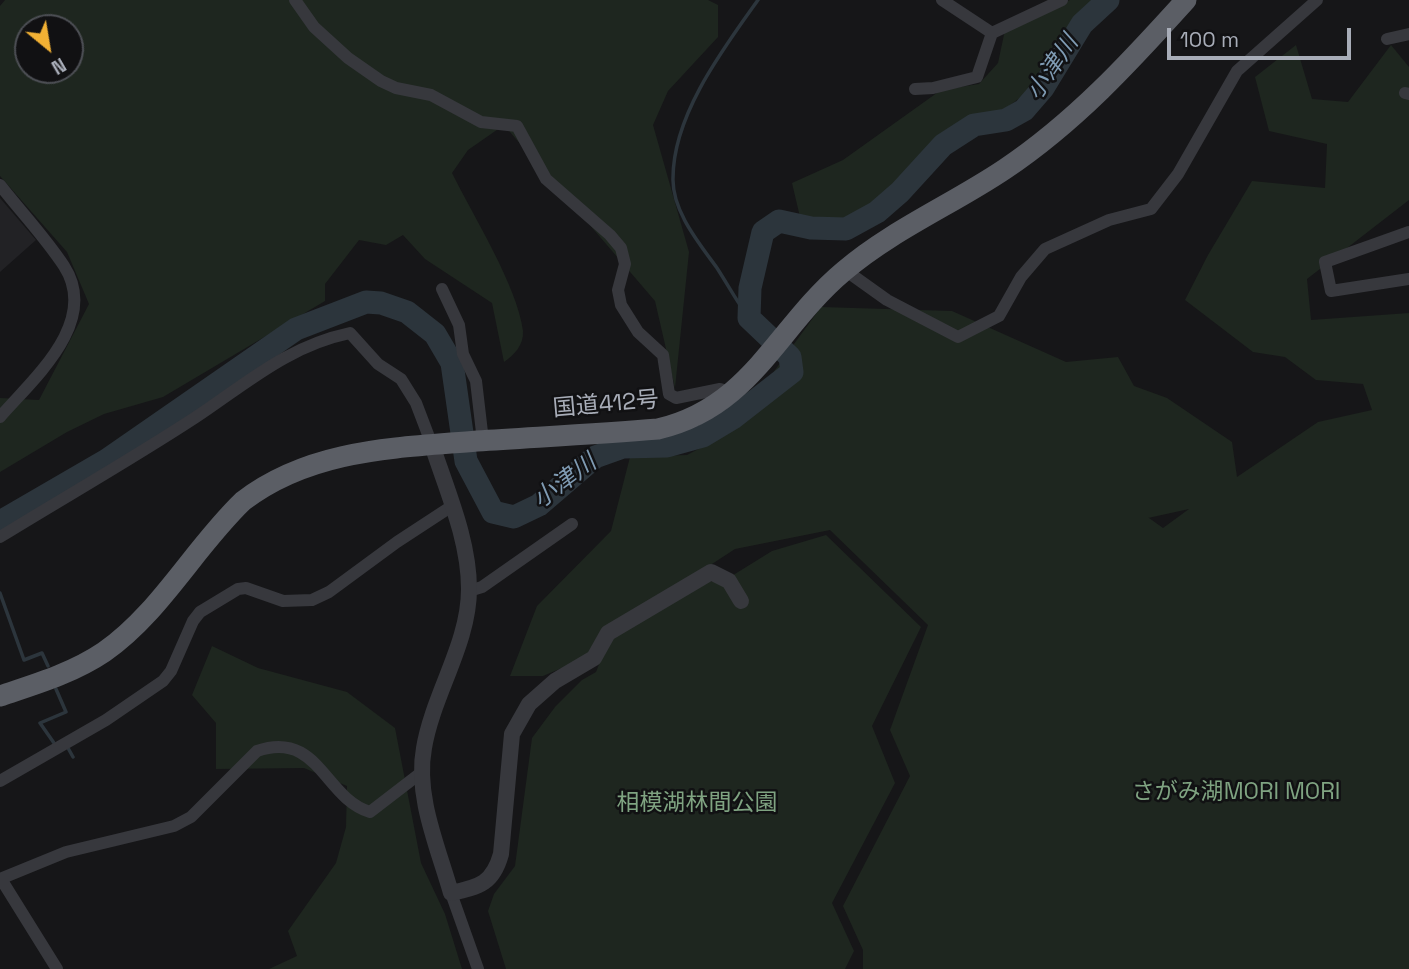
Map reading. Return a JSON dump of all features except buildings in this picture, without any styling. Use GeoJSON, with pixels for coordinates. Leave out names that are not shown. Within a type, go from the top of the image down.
{"type":"FeatureCollection","features":[{"type":"Feature","properties":{"kind":"highway","name":"国道412号"},"geometry":{"type":"LineString","coordinates":[[0,696],[67,672],[118,641],[229,515],[259,489],[325,459],[354,453],[454,443],[658,429],[681,424],[704,413],[734,393],[812,301],[845,270],[1039,145],[1128,65],[1186,0]]}},
{"type":"Feature","properties":{"kind":"street"},"geometry":{"type":"LineString","coordinates":[[295,0],[314,27],[374,77],[396,88],[431,95],[481,122],[517,125],[546,179],[610,235],[621,248],[625,264],[618,285],[621,306],[638,332],[663,355],[669,394],[676,398],[720,389],[734,393]]}},
{"type":"Feature","properties":{"kind":"street"},"geometry":{"type":"LineString","coordinates":[[942,0],[992,33]]}},
{"type":"Feature","properties":{"kind":"street"},"geometry":{"type":"LineString","coordinates":[[915,89],[933,89],[977,77],[992,33],[1062,0]]}},
{"type":"Feature","properties":{"kind":"street"},"geometry":{"type":"LineString","coordinates":[[845,270],[887,300],[958,337],[970,329],[988,324],[999,316],[1021,277],[1045,248],[1109,220],[1151,209],[1178,174],[1237,71],[1317,0]]}},
{"type":"Feature","properties":{"kind":"street"},"geometry":{"type":"LineString","coordinates":[[1387,39],[1409,34]]}},
{"type":"Feature","properties":{"kind":"street"},"geometry":{"type":"LineString","coordinates":[[0,185],[65,267],[73,289],[74,308],[69,330],[58,349],[0,417]]}},
{"type":"Feature","properties":{"kind":"street"},"geometry":{"type":"LineString","coordinates":[[1409,232],[1325,262],[1331,291],[1409,279]]}},
{"type":"Feature","properties":{"kind":"street"},"geometry":{"type":"LineString","coordinates":[[442,289],[459,325],[463,354],[475,381],[479,441]]}},
{"type":"Feature","properties":{"kind":"street"},"geometry":{"type":"LineString","coordinates":[[0,537],[197,416],[268,365],[332,337],[350,333],[377,364],[401,379],[416,403],[432,445],[464,549],[469,591],[465,622],[424,747],[422,772],[426,806],[451,893],[478,969]]}},
{"type":"Feature","properties":{"kind":"street"},"geometry":{"type":"LineString","coordinates":[[0,781],[106,720],[163,681],[171,671],[193,621],[200,612],[219,600],[246,588],[284,601],[312,600],[329,592],[397,541],[452,506]]}},
{"type":"Feature","properties":{"kind":"street"},"geometry":{"type":"LineString","coordinates":[[469,591],[482,587],[572,524]]}},
{"type":"Feature","properties":{"kind":"street"},"geometry":{"type":"LineString","coordinates":[[451,893],[487,881],[496,871],[501,854],[512,734],[529,704],[555,681],[594,658],[608,633],[711,572],[729,581],[741,601]]}},
{"type":"Feature","properties":{"kind":"street"},"geometry":{"type":"LineString","coordinates":[[57,969],[1,879],[66,852],[174,826],[191,817],[257,751],[270,746],[296,749],[317,763],[354,807],[370,812],[422,772]]}},
{"type":"Feature","properties":{"kind":"shaded area"},"geometry":{"type":"Polygon","coordinates":[[[0,198],[36,240],[0,272],[0,198]]]}},
{"type":"Feature","properties":{"kind":"green space"},"geometry":{"type":"Polygon","coordinates":[[[5,0],[708,0],[718,5],[718,37],[668,91],[653,125],[689,252],[675,388],[655,301],[504,125],[468,150],[452,173],[493,251],[519,313],[522,341],[515,353],[504,362],[492,303],[425,259],[403,235],[386,245],[359,240],[325,284],[325,301],[163,397],[104,414],[67,432],[0,472],[0,398],[39,400],[89,304],[67,252],[0,176],[0,6],[5,0]]]}},
{"type":"Feature","properties":{"kind":"green space"},"geometry":{"type":"Polygon","coordinates":[[[1070,0],[1098,0],[1054,44],[1030,90],[1005,109],[956,127],[916,162],[881,204],[843,224],[800,217],[792,183],[843,160],[941,90],[979,84],[998,63],[1005,30],[1070,0]]]}},
{"type":"Feature","properties":{"kind":"green space","name":"さがみ湖MORI MORI"},"geometry":{"type":"Polygon","coordinates":[[[1296,45],[1312,99],[1348,102],[1391,45],[1409,67],[1409,200],[1307,279],[1311,320],[1409,313],[1409,969],[863,969],[863,950],[843,906],[910,776],[890,730],[928,625],[830,530],[735,549],[606,633],[595,654],[543,676],[510,676],[537,606],[611,531],[630,457],[687,455],[729,433],[821,307],[952,311],[1066,362],[1118,357],[1134,386],[1167,398],[1232,442],[1237,477],[1318,422],[1372,410],[1363,384],[1316,380],[1285,357],[1253,352],[1185,300],[1252,181],[1325,188],[1327,144],[1269,131],[1255,77],[1296,45]],[[1189,509],[1148,518],[1163,528],[1189,509]]]}},
{"type":"Feature","properties":{"kind":"green space","name":"相模湖林間公園"},"geometry":{"type":"Polygon","coordinates":[[[826,535],[921,627],[872,726],[895,783],[832,903],[854,951],[845,969],[506,969],[488,911],[494,894],[515,866],[532,738],[555,707],[582,680],[596,672],[610,636],[704,581],[722,582],[772,551],[826,535]]]}},
{"type":"Feature","properties":{"kind":"green space"},"geometry":{"type":"Polygon","coordinates":[[[212,646],[258,668],[347,692],[395,728],[421,863],[445,914],[462,969],[269,969],[297,956],[288,931],[336,863],[346,827],[347,786],[304,768],[216,769],[216,723],[192,695],[212,646]]]}},
{"type":"Feature","properties":{"kind":"waterway"},"geometry":{"type":"LineString","coordinates":[[749,318],[688,226],[677,202],[673,178],[681,130],[691,107],[716,61],[758,0]]}},
{"type":"Feature","properties":{"kind":"waterway","name":"小津川"},"geometry":{"type":"LineString","coordinates":[[0,522],[107,460],[296,329],[366,302],[381,303],[407,312],[435,334],[452,363],[466,461],[493,512],[514,517],[539,505],[595,457],[623,447],[667,446],[703,436],[733,418],[792,372],[790,357],[749,318],[750,288],[763,232],[779,221],[811,228],[846,229],[877,212],[900,192],[943,145],[974,125],[1006,120],[1024,110],[1043,88],[1082,24],[1108,0]]}},
{"type":"Feature","properties":{"kind":"waterway"},"geometry":{"type":"LineString","coordinates":[[0,593],[24,660],[42,653],[48,666]]}},
{"type":"Feature","properties":{"kind":"waterway"},"geometry":{"type":"LineString","coordinates":[[54,743],[40,723],[66,712],[56,689]]}},
{"type":"Feature","properties":{"kind":"waterway"},"geometry":{"type":"LineString","coordinates":[[68,748],[73,757]]}}]}
